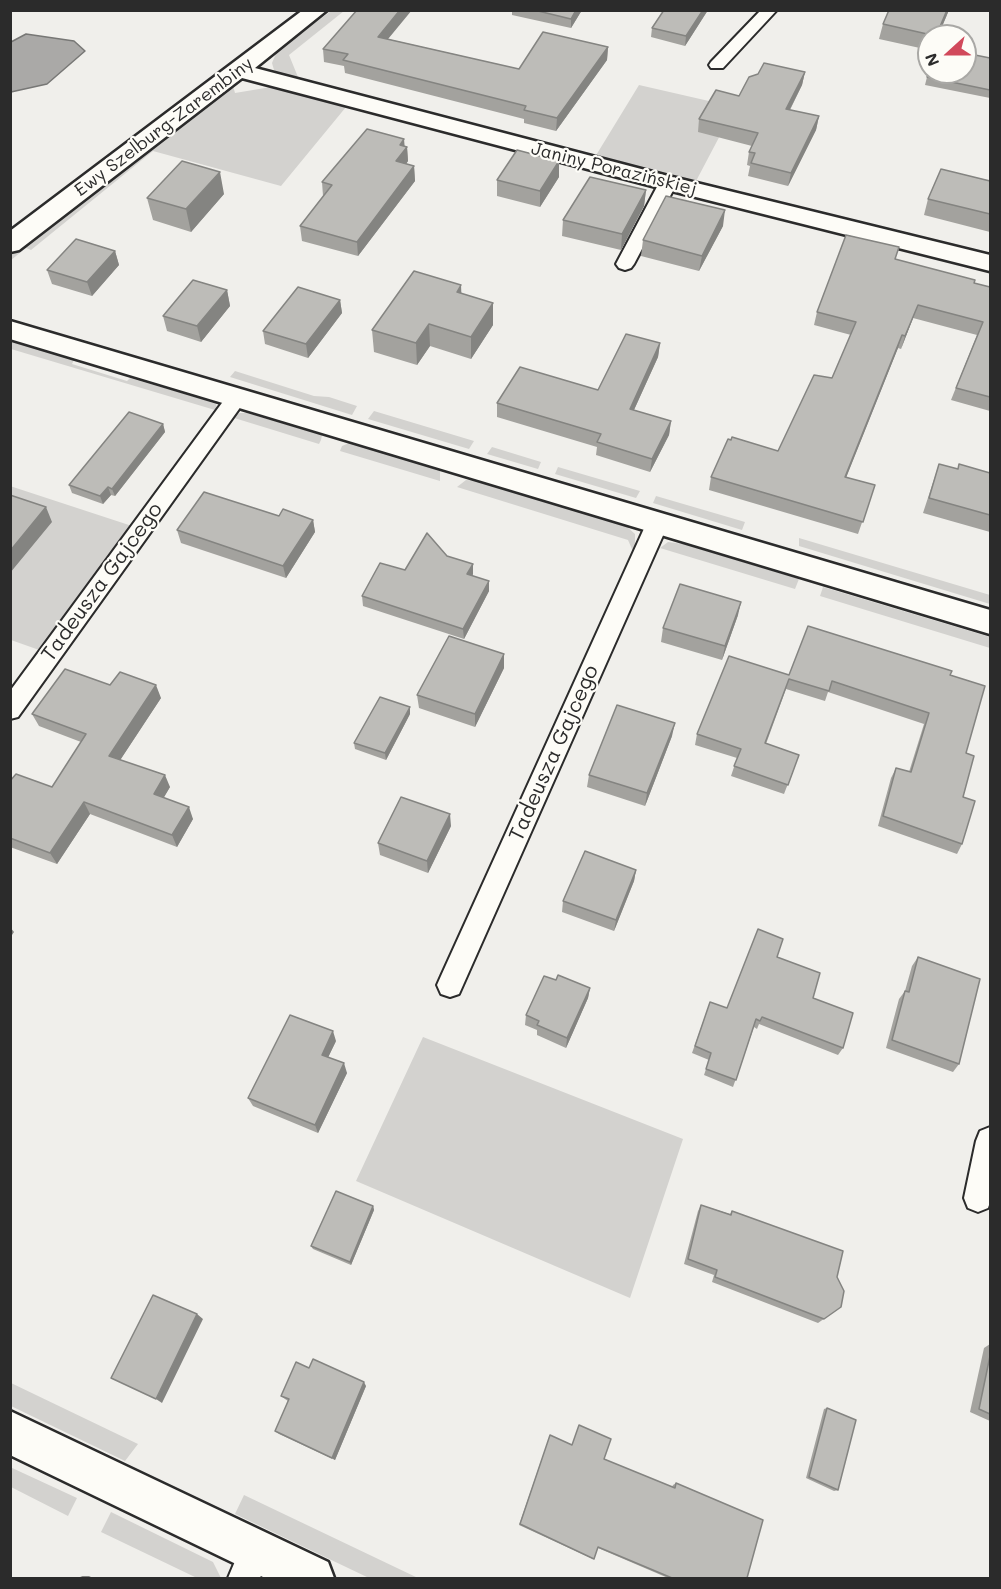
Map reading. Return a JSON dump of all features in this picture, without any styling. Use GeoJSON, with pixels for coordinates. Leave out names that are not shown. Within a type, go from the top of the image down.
{"type":"FeatureCollection","features":[{"type":"Feature","properties":{"kind":"street","name":"Ewy Szelburg-Zarembiny"},"geometry":{"type":"LineString","coordinates":[[10,244],[317,10]]}},
{"type":"Feature","properties":{"kind":"street","name":"Janiny Porazińskiej"},"geometry":{"type":"LineString","coordinates":[[238,70],[668,183],[990,263]]}},
{"type":"Feature","properties":{"kind":"street"},"geometry":{"type":"LineString","coordinates":[[10,330],[990,622]]}},
{"type":"Feature","properties":{"kind":"street"},"geometry":{"type":"LineString","coordinates":[[10,1432],[250,1565],[312,1578]]}},
{"type":"Feature","properties":{"kind":"lane"},"geometry":{"type":"LineString","coordinates":[[717,65],[770,10]]}},
{"type":"Feature","properties":{"kind":"lane"},"geometry":{"type":"LineString","coordinates":[[625,264],[668,183]]}},
{"type":"Feature","properties":{"kind":"lane","name":"Tadeusza Gajcego"},"geometry":{"type":"LineString","coordinates":[[10,710],[237,397]]}},
{"type":"Feature","properties":{"kind":"lane","name":"Tadeusza Gajcego"},"geometry":{"type":"LineString","coordinates":[[450,985],[658,522]]}},
{"type":"Feature","properties":{"kind":"lane"},"geometry":{"type":"LineString","coordinates":[[978,1198],[990,1141]]}},
{"type":"Feature","properties":{"kind":"shaded area"},"geometry":{"type":"Polygon","coordinates":[[[331,11],[344,11],[289,55],[300,82],[279,75],[272,63],[277,51],[331,11]]]}},
{"type":"Feature","properties":{"kind":"shaded area"},"geometry":{"type":"Polygon","coordinates":[[[26,34],[74,41],[85,51],[47,84],[11,92],[11,42],[26,34]]]}},
{"type":"Feature","properties":{"kind":"shaded area"},"geometry":{"type":"Polygon","coordinates":[[[639,85],[735,107],[695,183],[595,157],[639,85]]]}},
{"type":"Feature","properties":{"kind":"shaded area"},"geometry":{"type":"Polygon","coordinates":[[[233,86],[235,93],[271,87],[346,107],[281,186],[153,151],[31,250],[26,248],[11,260],[11,255],[233,86]]]}},
{"type":"Feature","properties":{"kind":"shaded area"},"geometry":{"type":"Polygon","coordinates":[[[12,341],[74,360],[72,364],[127,381],[130,378],[202,399],[216,404],[217,408],[215,410],[11,349],[12,341]]]}},
{"type":"Feature","properties":{"kind":"shaded area"},"geometry":{"type":"Polygon","coordinates":[[[235,371],[314,396],[329,397],[357,406],[352,415],[230,377],[235,371]]]}},
{"type":"Feature","properties":{"kind":"shaded area"},"geometry":{"type":"Polygon","coordinates":[[[374,411],[474,441],[469,449],[368,419],[374,411]]]}},
{"type":"Feature","properties":{"kind":"shaded area"},"geometry":{"type":"Polygon","coordinates":[[[247,413],[322,435],[321,440],[319,444],[231,417],[247,413]]]}},
{"type":"Feature","properties":{"kind":"shaded area"},"geometry":{"type":"Polygon","coordinates":[[[349,443],[440,470],[440,481],[340,451],[342,446],[349,443]]]}},
{"type":"Feature","properties":{"kind":"shaded area"},"geometry":{"type":"Polygon","coordinates":[[[492,447],[541,462],[538,469],[487,454],[492,447]]]}},
{"type":"Feature","properties":{"kind":"shaded area"},"geometry":{"type":"Polygon","coordinates":[[[558,467],[640,491],[636,498],[555,474],[558,467]]]}},
{"type":"Feature","properties":{"kind":"shaded area"},"geometry":{"type":"Polygon","coordinates":[[[466,480],[479,481],[625,525],[635,534],[635,556],[628,540],[457,487],[466,480]]]}},
{"type":"Feature","properties":{"kind":"shaded area"},"geometry":{"type":"Polygon","coordinates":[[[10,486],[132,526],[42,651],[11,640],[10,486]]]}},
{"type":"Feature","properties":{"kind":"shaded area"},"geometry":{"type":"Polygon","coordinates":[[[656,496],[745,522],[742,530],[653,503],[656,496]]]}},
{"type":"Feature","properties":{"kind":"shaded area"},"geometry":{"type":"Polygon","coordinates":[[[799,538],[990,595],[990,604],[799,546],[799,538]]]}},
{"type":"Feature","properties":{"kind":"shaded area"},"geometry":{"type":"Polygon","coordinates":[[[668,542],[684,544],[799,579],[795,589],[660,548],[668,542]]]}},
{"type":"Feature","properties":{"kind":"shaded area"},"geometry":{"type":"Polygon","coordinates":[[[823,587],[990,637],[990,648],[820,596],[823,587]]]}},
{"type":"Feature","properties":{"kind":"shaded area"},"geometry":{"type":"Polygon","coordinates":[[[423,1037],[683,1139],[630,1298],[356,1181],[423,1037]]]}},
{"type":"Feature","properties":{"kind":"shaded area"},"geometry":{"type":"Polygon","coordinates":[[[10,1383],[138,1444],[125,1461],[11,1406],[10,1383]]]}},
{"type":"Feature","properties":{"kind":"shaded area"},"geometry":{"type":"Polygon","coordinates":[[[10,1467],[77,1498],[68,1516],[11,1487],[10,1467]]]}},
{"type":"Feature","properties":{"kind":"shaded area"},"geometry":{"type":"Polygon","coordinates":[[[244,1495],[418,1578],[369,1578],[235,1514],[244,1495]]]}},
{"type":"Feature","properties":{"kind":"shaded area"},"geometry":{"type":"Polygon","coordinates":[[[111,1512],[213,1562],[221,1578],[197,1578],[101,1532],[111,1512]]]}},
{"type":"Feature","properties":{"kind":"building"},"geometry":{"type":"Polygon","coordinates":[[[357,10],[400,10],[378,37],[519,69],[543,32],[608,47],[557,118],[524,110],[526,106],[343,60],[348,54],[323,49],[357,10]]]}},
{"type":"Feature","properties":{"kind":"building"},"geometry":{"type":"Polygon","coordinates":[[[534,10],[576,10],[571,19],[534,10]]]}},
{"type":"Feature","properties":{"kind":"building"},"geometry":{"type":"Polygon","coordinates":[[[664,10],[703,10],[686,36],[652,28],[664,10]]]}},
{"type":"Feature","properties":{"kind":"building"},"geometry":{"type":"Polygon","coordinates":[[[889,10],[947,10],[941,24],[917,24],[917,32],[883,24],[889,10]]]}},
{"type":"Feature","properties":{"kind":"building"},"geometry":{"type":"Polygon","coordinates":[[[977,55],[990,58],[990,90],[961,84],[977,84],[977,55]]]}},
{"type":"Feature","properties":{"kind":"building"},"geometry":{"type":"Polygon","coordinates":[[[764,63],[805,72],[786,109],[819,116],[791,173],[751,163],[755,153],[749,152],[758,133],[699,119],[716,90],[739,96],[749,77],[758,74],[764,63]]]}},
{"type":"Feature","properties":{"kind":"building"},"geometry":{"type":"Polygon","coordinates":[[[367,129],[404,139],[400,145],[407,147],[396,161],[414,166],[357,242],[300,226],[332,185],[322,182],[367,129]]]}},
{"type":"Feature","properties":{"kind":"building"},"geometry":{"type":"Polygon","coordinates":[[[517,150],[559,161],[540,191],[497,180],[517,150]]]}},
{"type":"Feature","properties":{"kind":"building"},"geometry":{"type":"Polygon","coordinates":[[[182,161],[220,172],[186,209],[147,198],[182,161]]]}},
{"type":"Feature","properties":{"kind":"building"},"geometry":{"type":"Polygon","coordinates":[[[941,169],[990,181],[990,214],[928,199],[941,169]]]}},
{"type":"Feature","properties":{"kind":"building"},"geometry":{"type":"Polygon","coordinates":[[[590,177],[646,190],[622,234],[563,220],[590,177]]]}},
{"type":"Feature","properties":{"kind":"building"},"geometry":{"type":"Polygon","coordinates":[[[666,196],[725,210],[702,256],[643,240],[666,196]]]}},
{"type":"Feature","properties":{"kind":"building"},"geometry":{"type":"Polygon","coordinates":[[[846,235],[899,247],[895,259],[975,280],[974,283],[990,287],[990,397],[956,388],[983,322],[918,305],[905,336],[902,335],[845,477],[875,485],[863,522],[711,477],[728,439],[731,440],[732,437],[778,451],[814,375],[832,378],[856,322],[817,312],[846,235]]]}},
{"type":"Feature","properties":{"kind":"building"},"geometry":{"type":"Polygon","coordinates":[[[76,239],[115,251],[87,282],[47,270],[76,239]]]}},
{"type":"Feature","properties":{"kind":"building"},"geometry":{"type":"Polygon","coordinates":[[[414,271],[461,285],[457,292],[493,303],[471,337],[429,324],[416,343],[372,330],[414,271]]]}},
{"type":"Feature","properties":{"kind":"building"},"geometry":{"type":"Polygon","coordinates":[[[193,280],[227,290],[197,326],[163,316],[193,280]]]}},
{"type":"Feature","properties":{"kind":"building"},"geometry":{"type":"Polygon","coordinates":[[[298,287],[340,300],[306,344],[263,331],[298,287]]]}},
{"type":"Feature","properties":{"kind":"building"},"geometry":{"type":"Polygon","coordinates":[[[626,334],[660,343],[630,409],[671,421],[652,459],[597,442],[601,434],[497,403],[520,367],[598,390],[626,334]]]}},
{"type":"Feature","properties":{"kind":"building"},"geometry":{"type":"Polygon","coordinates":[[[129,412],[163,424],[112,489],[108,487],[100,496],[69,485],[129,412]]]}},
{"type":"Feature","properties":{"kind":"building"},"geometry":{"type":"Polygon","coordinates":[[[939,464],[958,469],[959,464],[990,473],[990,515],[929,498],[939,464]]]}},
{"type":"Feature","properties":{"kind":"building"},"geometry":{"type":"Polygon","coordinates":[[[204,492],[279,516],[283,509],[313,520],[283,566],[177,530],[204,492]]]}},
{"type":"Feature","properties":{"kind":"building"},"geometry":{"type":"Polygon","coordinates":[[[10,495],[46,507],[10,551],[10,495]]]}},
{"type":"Feature","properties":{"kind":"building"},"geometry":{"type":"Polygon","coordinates":[[[427,533],[447,556],[473,564],[467,574],[489,581],[463,629],[362,596],[380,563],[405,570],[427,533]]]}},
{"type":"Feature","properties":{"kind":"building"},"geometry":{"type":"Polygon","coordinates":[[[680,584],[741,602],[725,646],[663,628],[680,584]]]}},
{"type":"Feature","properties":{"kind":"building"},"geometry":{"type":"Polygon","coordinates":[[[808,626],[952,671],[950,675],[985,686],[966,753],[974,756],[963,797],[975,801],[962,844],[883,816],[896,768],[911,772],[929,713],[832,681],[829,691],[789,679],[765,743],[799,755],[788,785],[734,766],[741,749],[697,734],[729,656],[789,675],[808,626]]]}},
{"type":"Feature","properties":{"kind":"building"},"geometry":{"type":"Polygon","coordinates":[[[449,636],[504,654],[475,714],[417,695],[449,636]]]}},
{"type":"Feature","properties":{"kind":"building"},"geometry":{"type":"Polygon","coordinates":[[[65,669],[110,685],[120,672],[156,685],[109,756],[165,775],[154,794],[189,807],[172,835],[84,802],[50,853],[10,838],[10,781],[16,774],[52,787],[86,734],[32,714],[65,669]]]}},
{"type":"Feature","properties":{"kind":"building"},"geometry":{"type":"Polygon","coordinates":[[[380,697],[410,707],[385,753],[354,743],[380,697]]]}},
{"type":"Feature","properties":{"kind":"building"},"geometry":{"type":"Polygon","coordinates":[[[617,705],[675,723],[647,793],[589,775],[617,705]]]}},
{"type":"Feature","properties":{"kind":"building"},"geometry":{"type":"Polygon","coordinates":[[[401,797],[450,814],[427,861],[378,843],[401,797]]]}},
{"type":"Feature","properties":{"kind":"building"},"geometry":{"type":"Polygon","coordinates":[[[585,851],[636,870],[616,920],[563,901],[585,851]]]}},
{"type":"Feature","properties":{"kind":"building"},"geometry":{"type":"Polygon","coordinates":[[[758,929],[783,939],[777,957],[820,973],[813,998],[853,1013],[843,1048],[762,1017],[760,1021],[756,1019],[736,1080],[706,1069],[711,1053],[695,1046],[710,1002],[727,1008],[758,929]]]}},
{"type":"Feature","properties":{"kind":"building"},"geometry":{"type":"Polygon","coordinates":[[[918,957],[980,979],[959,1064],[892,1040],[905,991],[909,992],[918,957]]]}},
{"type":"Feature","properties":{"kind":"building"},"geometry":{"type":"Polygon","coordinates":[[[558,975],[590,988],[567,1038],[537,1025],[539,1021],[526,1015],[544,976],[556,980],[558,975]]]}},
{"type":"Feature","properties":{"kind":"building"},"geometry":{"type":"Polygon","coordinates":[[[290,1015],[333,1031],[322,1055],[344,1063],[315,1125],[248,1098],[290,1015]]]}},
{"type":"Feature","properties":{"kind":"building"},"geometry":{"type":"Polygon","coordinates":[[[336,1191],[373,1206],[350,1262],[311,1246],[336,1191]]]}},
{"type":"Feature","properties":{"kind":"building"},"geometry":{"type":"Polygon","coordinates":[[[701,1205],[731,1215],[732,1211],[843,1251],[837,1277],[844,1291],[841,1307],[824,1319],[715,1277],[717,1270],[688,1259],[701,1205]]]}},
{"type":"Feature","properties":{"kind":"building"},"geometry":{"type":"Polygon","coordinates":[[[153,1295],[197,1314],[156,1399],[111,1378],[153,1295]]]}},
{"type":"Feature","properties":{"kind":"building"},"geometry":{"type":"Polygon","coordinates":[[[990,1356],[990,1414],[979,1409],[990,1356]]]}},
{"type":"Feature","properties":{"kind":"building"},"geometry":{"type":"Polygon","coordinates":[[[313,1359],[364,1382],[332,1458],[275,1431],[289,1399],[281,1396],[296,1362],[309,1368],[313,1359]]]}},
{"type":"Feature","properties":{"kind":"building"},"geometry":{"type":"Polygon","coordinates":[[[827,1408],[856,1420],[838,1490],[809,1477],[827,1408]]]}},
{"type":"Feature","properties":{"kind":"building"},"geometry":{"type":"Polygon","coordinates":[[[579,1425],[611,1439],[604,1459],[675,1488],[676,1483],[763,1520],[747,1578],[672,1578],[598,1547],[594,1559],[520,1524],[550,1435],[572,1445],[579,1425]]]}}]}
